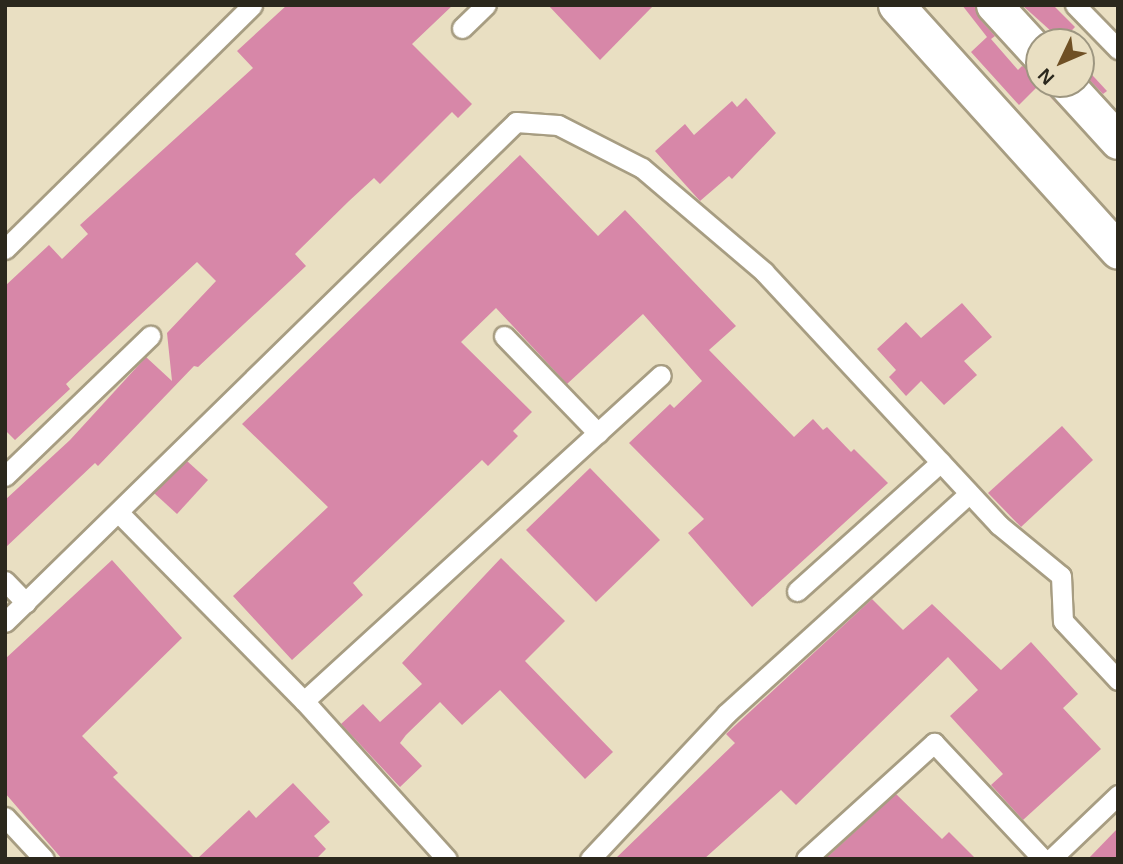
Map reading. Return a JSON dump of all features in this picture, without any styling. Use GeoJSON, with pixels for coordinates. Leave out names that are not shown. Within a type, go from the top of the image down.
{"type":"FeatureCollection","features":[{"type":"Feature","properties":{"kind":"highway"},"geometry":{"type":"LineString","coordinates":[[896,5],[1118,251]]}},
{"type":"Feature","properties":{"kind":"highway"},"geometry":{"type":"LineString","coordinates":[[994,5],[1025,39]]}},
{"type":"Feature","properties":{"kind":"highway"},"geometry":{"type":"LineString","coordinates":[[1079,98],[1118,141]]}},
{"type":"Feature","properties":{"kind":"street"},"geometry":{"type":"LineString","coordinates":[[5,249],[252,5]]}},
{"type":"Feature","properties":{"kind":"street"},"geometry":{"type":"LineString","coordinates":[[462,28],[486,5]]}},
{"type":"Feature","properties":{"kind":"street"},"geometry":{"type":"LineString","coordinates":[[1076,5],[1118,49]]}},
{"type":"Feature","properties":{"kind":"street"},"geometry":{"type":"LineString","coordinates":[[5,622],[120,514],[516,122],[558,125],[642,168],[764,272],[970,494],[1061,576],[1063,621],[1118,680]]}},
{"type":"Feature","properties":{"kind":"street"},"geometry":{"type":"LineString","coordinates":[[504,335],[598,433]]}},
{"type":"Feature","properties":{"kind":"street"},"geometry":{"type":"LineString","coordinates":[[5,476],[150,336]]}},
{"type":"Feature","properties":{"kind":"street"},"geometry":{"type":"LineString","coordinates":[[304,701],[661,375]]}},
{"type":"Feature","properties":{"kind":"street"},"geometry":{"type":"LineString","coordinates":[[797,591],[941,462]]}},
{"type":"Feature","properties":{"kind":"street"},"geometry":{"type":"LineString","coordinates":[[590,859],[726,715],[970,494]]}},
{"type":"Feature","properties":{"kind":"street"},"geometry":{"type":"LineString","coordinates":[[120,514],[304,701],[447,859]]}},
{"type":"Feature","properties":{"kind":"street"},"geometry":{"type":"LineString","coordinates":[[5,581],[26,603]]}},
{"type":"Feature","properties":{"kind":"street"},"geometry":{"type":"LineString","coordinates":[[806,859],[934,743],[1042,859]]}},
{"type":"Feature","properties":{"kind":"street"},"geometry":{"type":"LineString","coordinates":[[1051,859],[1118,795]]}},
{"type":"Feature","properties":{"kind":"street"},"geometry":{"type":"LineString","coordinates":[[9,827],[44,859]]}},
{"type":"Feature","properties":{"kind":"building"},"geometry":{"type":"Polygon","coordinates":[[[287,5],[453,5],[412,44],[472,104],[458,118],[452,112],[380,184],[374,178],[349,201],[295,254],[306,266],[198,367],[194,366],[98,466],[95,463],[5,548],[5,500],[70,440],[146,357],[172,381],[167,333],[216,281],[197,262],[66,384],[70,389],[15,440],[5,430],[5,286],[49,245],[62,259],[88,234],[80,225],[253,68],[237,51],[287,5]]]}},
{"type":"Feature","properties":{"kind":"building"},"geometry":{"type":"Polygon","coordinates":[[[548,5],[654,5],[600,60],[548,5]]]}},
{"type":"Feature","properties":{"kind":"building"},"geometry":{"type":"Polygon","coordinates":[[[962,5],[974,5],[979,18],[995,36],[991,39],[1018,70],[1022,66],[1025,67],[1026,98],[1019,105],[971,52],[987,37],[962,5]]]}},
{"type":"Feature","properties":{"kind":"building"},"geometry":{"type":"Polygon","coordinates":[[[1022,5],[1053,5],[1075,27],[1048,28],[1022,5]]]}},
{"type":"Feature","properties":{"kind":"building"},"geometry":{"type":"Polygon","coordinates":[[[1095,78],[1107,91],[1103,94],[1095,86],[1095,78]]]}},
{"type":"Feature","properties":{"kind":"building"},"geometry":{"type":"Polygon","coordinates":[[[746,98],[776,133],[732,179],[729,176],[700,201],[655,151],[685,124],[694,135],[732,101],[737,107],[746,98]]]}},
{"type":"Feature","properties":{"kind":"building"},"geometry":{"type":"Polygon","coordinates":[[[520,155],[598,236],[625,210],[736,326],[709,350],[794,437],[813,419],[823,430],[827,427],[851,452],[854,449],[888,483],[752,607],[688,533],[704,519],[629,443],[670,404],[674,408],[702,381],[643,314],[567,384],[496,308],[461,342],[532,412],[513,431],[518,436],[488,466],[482,460],[353,583],[363,595],[292,660],[233,596],[328,507],[242,424],[520,155]]]}},
{"type":"Feature","properties":{"kind":"building"},"geometry":{"type":"Polygon","coordinates":[[[962,303],[992,337],[964,361],[977,375],[944,405],[921,381],[906,396],[889,377],[896,370],[877,349],[906,322],[921,338],[962,303]]]}},
{"type":"Feature","properties":{"kind":"building"},"geometry":{"type":"Polygon","coordinates":[[[1062,426],[1093,460],[1021,527],[988,493],[1062,426]]]}},
{"type":"Feature","properties":{"kind":"building"},"geometry":{"type":"Polygon","coordinates":[[[187,461],[208,480],[177,514],[154,493],[187,461]]]}},
{"type":"Feature","properties":{"kind":"building"},"geometry":{"type":"Polygon","coordinates":[[[590,468],[660,540],[596,602],[526,530],[590,468]]]}},
{"type":"Feature","properties":{"kind":"building"},"geometry":{"type":"Polygon","coordinates":[[[501,558],[565,621],[525,661],[613,752],[585,779],[500,690],[462,725],[440,702],[400,743],[422,766],[400,787],[341,724],[363,704],[380,722],[422,684],[402,663],[501,558]]]}},
{"type":"Feature","properties":{"kind":"building"},"geometry":{"type":"Polygon","coordinates":[[[112,560],[182,638],[82,736],[118,773],[113,777],[195,859],[62,859],[5,793],[5,659],[112,560]]]}},
{"type":"Feature","properties":{"kind":"building"},"geometry":{"type":"Polygon","coordinates":[[[872,599],[903,630],[932,604],[1001,670],[1031,642],[1078,694],[1063,708],[1101,749],[1023,820],[991,785],[1003,774],[950,716],[978,690],[948,657],[796,805],[781,790],[704,859],[615,859],[735,743],[726,734],[872,599]]]}},
{"type":"Feature","properties":{"kind":"building"},"geometry":{"type":"Polygon","coordinates":[[[293,783],[330,822],[314,836],[326,849],[316,859],[197,859],[249,810],[256,818],[293,783]]]}},
{"type":"Feature","properties":{"kind":"building"},"geometry":{"type":"Polygon","coordinates":[[[896,794],[942,839],[949,832],[976,859],[825,859],[896,794]]]}},
{"type":"Feature","properties":{"kind":"building"},"geometry":{"type":"Polygon","coordinates":[[[1118,828],[1118,859],[1088,859],[1118,828]]]}}]}
